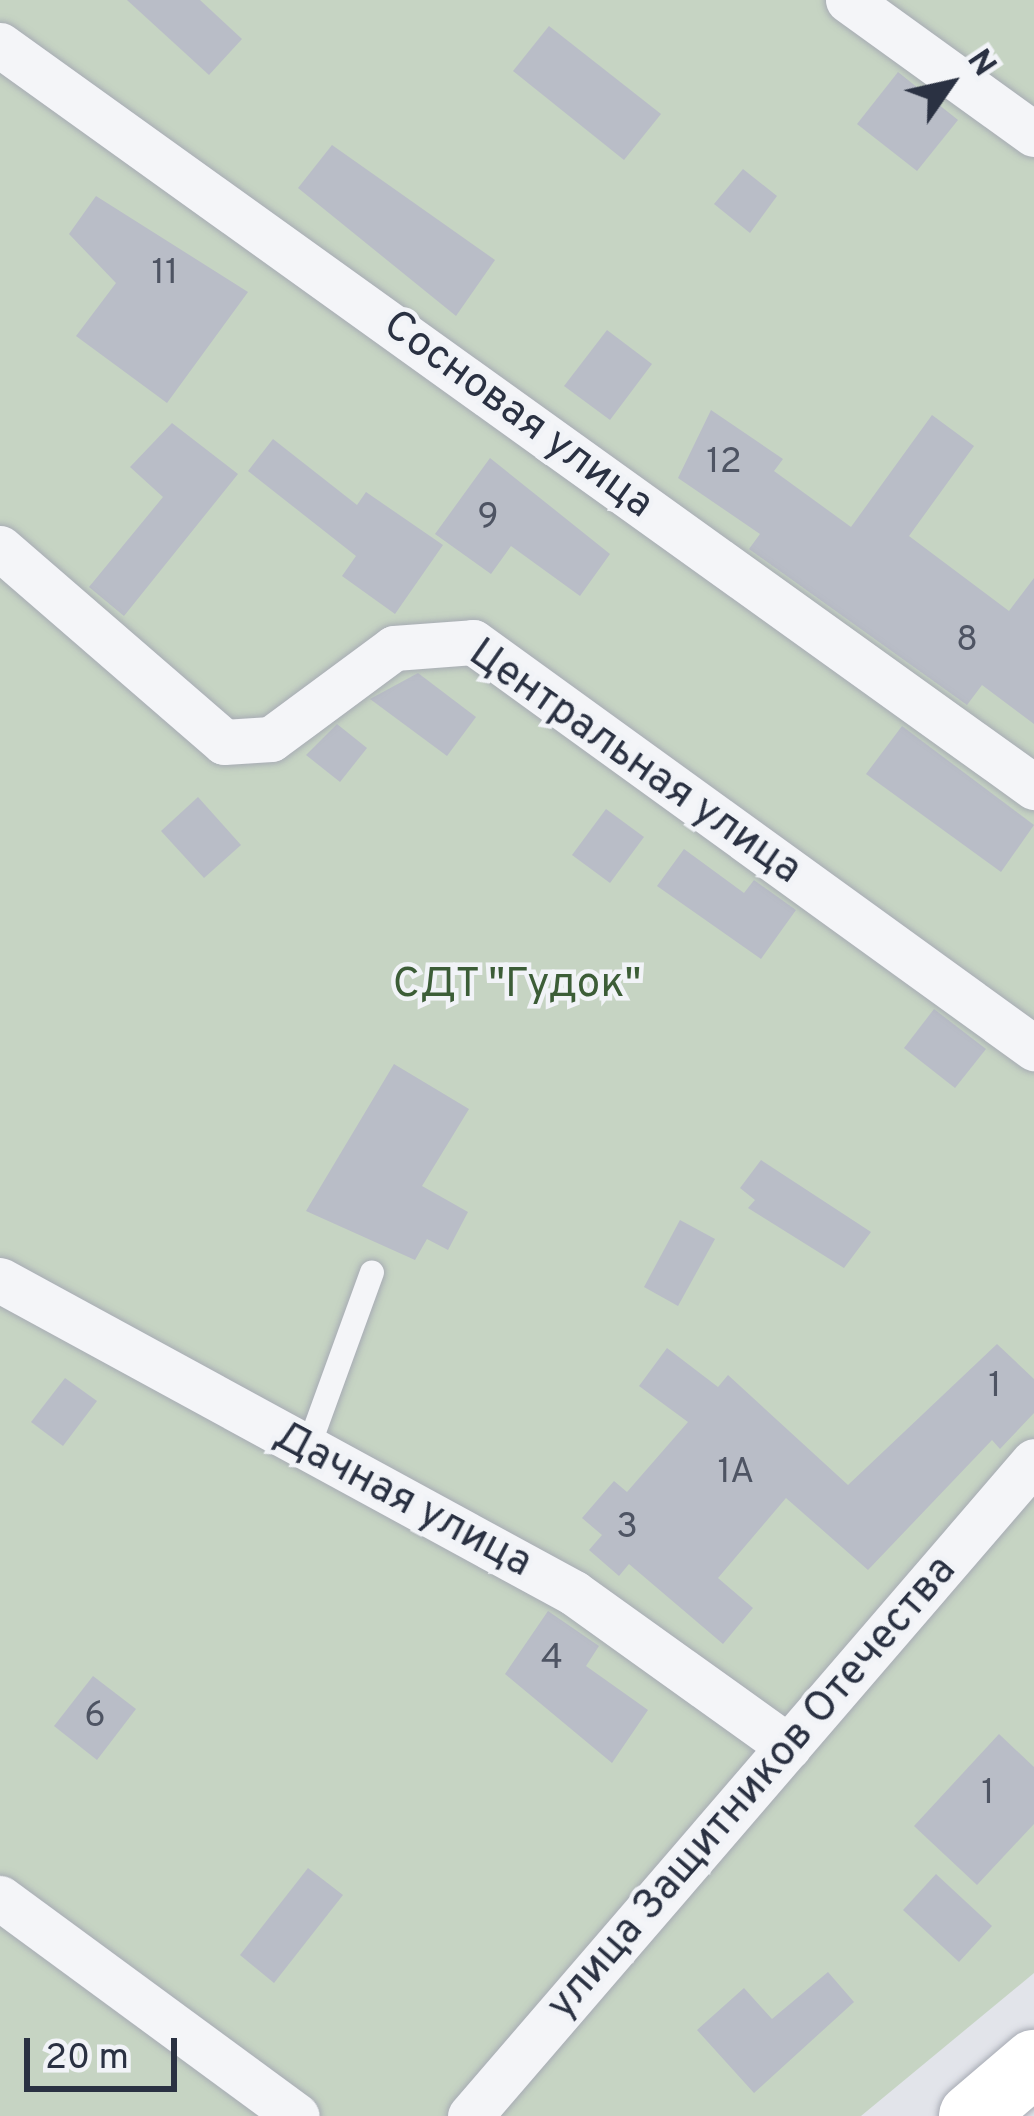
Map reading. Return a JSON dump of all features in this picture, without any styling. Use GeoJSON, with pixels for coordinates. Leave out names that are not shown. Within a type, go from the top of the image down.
{"type":"FeatureCollection","features":[{"type":"Feature","properties":{"kind":"main road"},"geometry":{"type":"LineString","coordinates":[[979,2114],[1034,2063]]}},
{"type":"Feature","properties":{"kind":"street"},"geometry":{"type":"LineString","coordinates":[[848,0],[1034,134]]}},
{"type":"Feature","properties":{"kind":"street","name":"Сосновая улица"},"geometry":{"type":"LineString","coordinates":[[0,45],[1034,788]]}},
{"type":"Feature","properties":{"kind":"street","name":"Центральная улица"},"geometry":{"type":"LineString","coordinates":[[0,548],[224,742],[271,739],[394,648],[473,642],[1034,1048]]}},
{"type":"Feature","properties":{"kind":"street","name":"Дачная улица"},"geometry":{"type":"LineString","coordinates":[[0,1280],[574,1593],[789,1747]]}},
{"type":"Feature","properties":{"kind":"street","name":"улица Защитников Отечества"},"geometry":{"type":"LineString","coordinates":[[470,2116],[1034,1461]]}},
{"type":"Feature","properties":{"kind":"street"},"geometry":{"type":"LineString","coordinates":[[0,1898],[297,2116]]}},
{"type":"Feature","properties":{"kind":"lane"},"geometry":{"type":"LineString","coordinates":[[307,1451],[372,1272]]}},
{"type":"Feature","properties":{"kind":"green space","name":"СДТ \"Гудок\""},"geometry":{"type":"Polygon","coordinates":[[[0,0],[1034,0],[1034,1973],[861,2116],[0,2116],[0,0]]]}},
{"type":"Feature","properties":{"kind":"building"},"geometry":{"type":"Polygon","coordinates":[[[127,0],[200,0],[242,39],[209,75],[127,0]]]}},
{"type":"Feature","properties":{"kind":"building"},"geometry":{"type":"Polygon","coordinates":[[[549,26],[661,114],[624,160],[513,71],[549,26]]]}},
{"type":"Feature","properties":{"kind":"building"},"geometry":{"type":"Polygon","coordinates":[[[898,72],[958,120],[917,171],[857,124],[898,72]]]}},
{"type":"Feature","properties":{"kind":"building"},"geometry":{"type":"Polygon","coordinates":[[[332,145],[495,260],[456,316],[298,188],[332,145]]]}},
{"type":"Feature","properties":{"kind":"building"},"geometry":{"type":"Polygon","coordinates":[[[743,169],[777,196],[750,233],[714,204],[743,169]]]}},
{"type":"Feature","properties":{"kind":"building"},"geometry":{"type":"Polygon","coordinates":[[[96,196],[248,292],[167,403],[76,336],[116,283],[69,234],[96,196]]]}},
{"type":"Feature","properties":{"kind":"building"},"geometry":{"type":"Polygon","coordinates":[[[607,330],[652,364],[610,420],[564,386],[607,330]]]}},
{"type":"Feature","properties":{"kind":"building"},"geometry":{"type":"Polygon","coordinates":[[[711,410],[783,459],[774,471],[851,527],[932,415],[974,446],[909,536],[1009,611],[1034,578],[1034,724],[982,685],[967,705],[749,549],[760,534],[678,478],[711,410]]]}},
{"type":"Feature","properties":{"kind":"building"},"geometry":{"type":"Polygon","coordinates":[[[172,423],[238,474],[124,616],[89,587],[163,497],[130,467],[172,423]]]}},
{"type":"Feature","properties":{"kind":"building"},"geometry":{"type":"Polygon","coordinates":[[[273,439],[357,505],[366,492],[443,545],[395,614],[342,576],[356,556],[248,471],[273,439]]]}},
{"type":"Feature","properties":{"kind":"building"},"geometry":{"type":"Polygon","coordinates":[[[490,458],[610,554],[580,596],[511,546],[491,574],[435,534],[490,458]]]}},
{"type":"Feature","properties":{"kind":"building"},"geometry":{"type":"Polygon","coordinates":[[[418,673],[476,717],[447,756],[370,699],[418,673]]]}},
{"type":"Feature","properties":{"kind":"building"},"geometry":{"type":"Polygon","coordinates":[[[337,724],[367,748],[340,782],[306,755],[337,724]]]}},
{"type":"Feature","properties":{"kind":"building"},"geometry":{"type":"Polygon","coordinates":[[[902,726],[1034,825],[1001,872],[866,774],[902,726]]]}},
{"type":"Feature","properties":{"kind":"building"},"geometry":{"type":"Polygon","coordinates":[[[198,797],[241,845],[204,878],[161,831],[198,797]]]}},
{"type":"Feature","properties":{"kind":"building"},"geometry":{"type":"Polygon","coordinates":[[[606,809],[644,837],[610,883],[572,855],[606,809]]]}},
{"type":"Feature","properties":{"kind":"building"},"geometry":{"type":"Polygon","coordinates":[[[684,849],[744,893],[754,880],[796,910],[761,959],[657,886],[684,849]]]}},
{"type":"Feature","properties":{"kind":"building"},"geometry":{"type":"Polygon","coordinates":[[[934,1009],[986,1049],[955,1088],[904,1048],[934,1009]]]}},
{"type":"Feature","properties":{"kind":"building"},"geometry":{"type":"Polygon","coordinates":[[[394,1064],[469,1109],[422,1186],[468,1212],[448,1250],[427,1239],[415,1260],[306,1211],[394,1064]]]}},
{"type":"Feature","properties":{"kind":"building"},"geometry":{"type":"Polygon","coordinates":[[[761,1160],[871,1232],[844,1268],[748,1208],[755,1200],[740,1188],[761,1160]]]}},
{"type":"Feature","properties":{"kind":"building"},"geometry":{"type":"Polygon","coordinates":[[[680,1220],[715,1239],[678,1306],[644,1287],[680,1220]]]}},
{"type":"Feature","properties":{"kind":"building"},"geometry":{"type":"Polygon","coordinates":[[[997,1344],[1034,1379],[1034,1413],[1000,1449],[992,1440],[868,1570],[786,1498],[718,1578],[753,1608],[723,1644],[629,1564],[619,1576],[589,1550],[602,1535],[582,1518],[614,1481],[627,1492],[688,1422],[639,1386],[667,1348],[718,1387],[728,1375],[848,1485],[997,1344]]]}},
{"type":"Feature","properties":{"kind":"building"},"geometry":{"type":"Polygon","coordinates":[[[65,1378],[97,1401],[63,1446],[31,1422],[65,1378]]]}},
{"type":"Feature","properties":{"kind":"building"},"geometry":{"type":"Polygon","coordinates":[[[548,1611],[599,1646],[586,1666],[648,1710],[612,1763],[505,1674],[548,1611]]]}},
{"type":"Feature","properties":{"kind":"building"},"geometry":{"type":"Polygon","coordinates":[[[93,1676],[136,1709],[97,1760],[54,1726],[93,1676]]]}},
{"type":"Feature","properties":{"kind":"building"},"geometry":{"type":"Polygon","coordinates":[[[999,1734],[1034,1767],[1034,1824],[977,1885],[914,1826],[999,1734]]]}},
{"type":"Feature","properties":{"kind":"building"},"geometry":{"type":"Polygon","coordinates":[[[308,1868],[343,1895],[274,1983],[240,1955],[308,1868]]]}},
{"type":"Feature","properties":{"kind":"building"},"geometry":{"type":"Polygon","coordinates":[[[936,1874],[992,1926],[959,1962],[903,1910],[936,1874]]]}},
{"type":"Feature","properties":{"kind":"building"},"geometry":{"type":"Polygon","coordinates":[[[828,1972],[854,2002],[754,2093],[697,2030],[744,1988],[772,2019],[828,1972]]]}}]}
